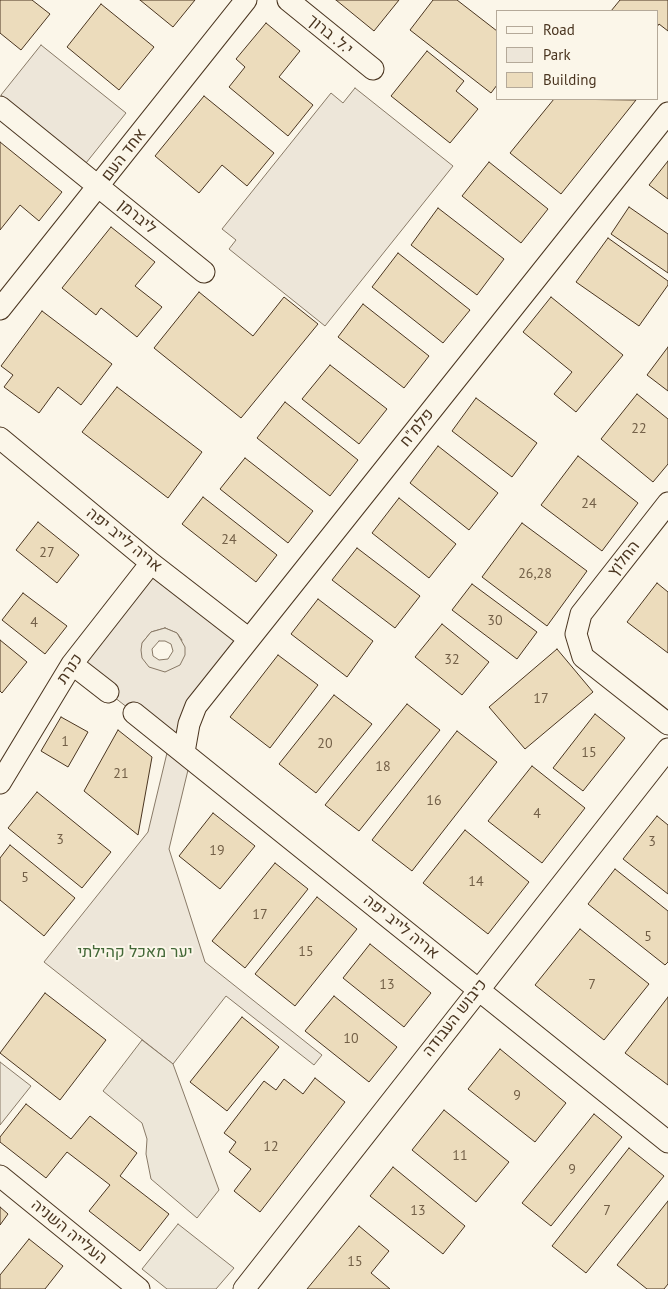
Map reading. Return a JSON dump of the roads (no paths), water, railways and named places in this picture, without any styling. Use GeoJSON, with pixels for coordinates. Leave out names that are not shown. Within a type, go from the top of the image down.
{"type":"FeatureCollection","features":[{"type":"Feature","properties":{"kind":"street","name":"אחד העם"},"geometry":{"type":"LineString","coordinates":[[0,309],[246,0]]}},
{"type":"Feature","properties":{"kind":"street","name":"י.ל. ברוך"},"geometry":{"type":"LineString","coordinates":[[288,0],[372,69]]}},
{"type":"Feature","properties":{"kind":"street","name":"ליברמן"},"geometry":{"type":"LineString","coordinates":[[0,107],[204,272]]}},
{"type":"Feature","properties":{"kind":"street","name":"פלמ\"ח"},"geometry":{"type":"LineString","coordinates":[[184,752],[189,724],[196,706],[668,112]]}},
{"type":"Feature","properties":{"kind":"street","name":"אריה לייב יפה"},"geometry":{"type":"LineString","coordinates":[[0,438],[151,563],[249,639]]}},
{"type":"Feature","properties":{"kind":"street","name":"החלוץ"},"geometry":{"type":"LineString","coordinates":[[668,504],[581,614],[576,634],[583,657],[668,724]]}},
{"type":"Feature","properties":{"kind":"street","name":"כנרת"},"geometry":{"type":"LineString","coordinates":[[0,784],[72,664],[151,563]]}},
{"type":"Feature","properties":{"kind":"street"},"geometry":{"type":"LineString","coordinates":[[72,664],[108,692]]}},
{"type":"Feature","properties":{"kind":"street","name":"אריה לייב יפה"},"geometry":{"type":"LineString","coordinates":[[134,713],[668,1142]]}},
{"type":"Feature","properties":{"kind":"street","name":"כיבוש העבודה"},"geometry":{"type":"LineString","coordinates":[[244,1289],[668,749]]}},
{"type":"Feature","properties":{"kind":"street","name":"העלייה השניה"},"geometry":{"type":"LineString","coordinates":[[0,1176],[139,1289]]}},
{"type":"Feature","properties":{"kind":"park label","name":"יער מאכל קהילתי"},"geometry":{"type":"Point","coordinates":[135,952]}}]}
